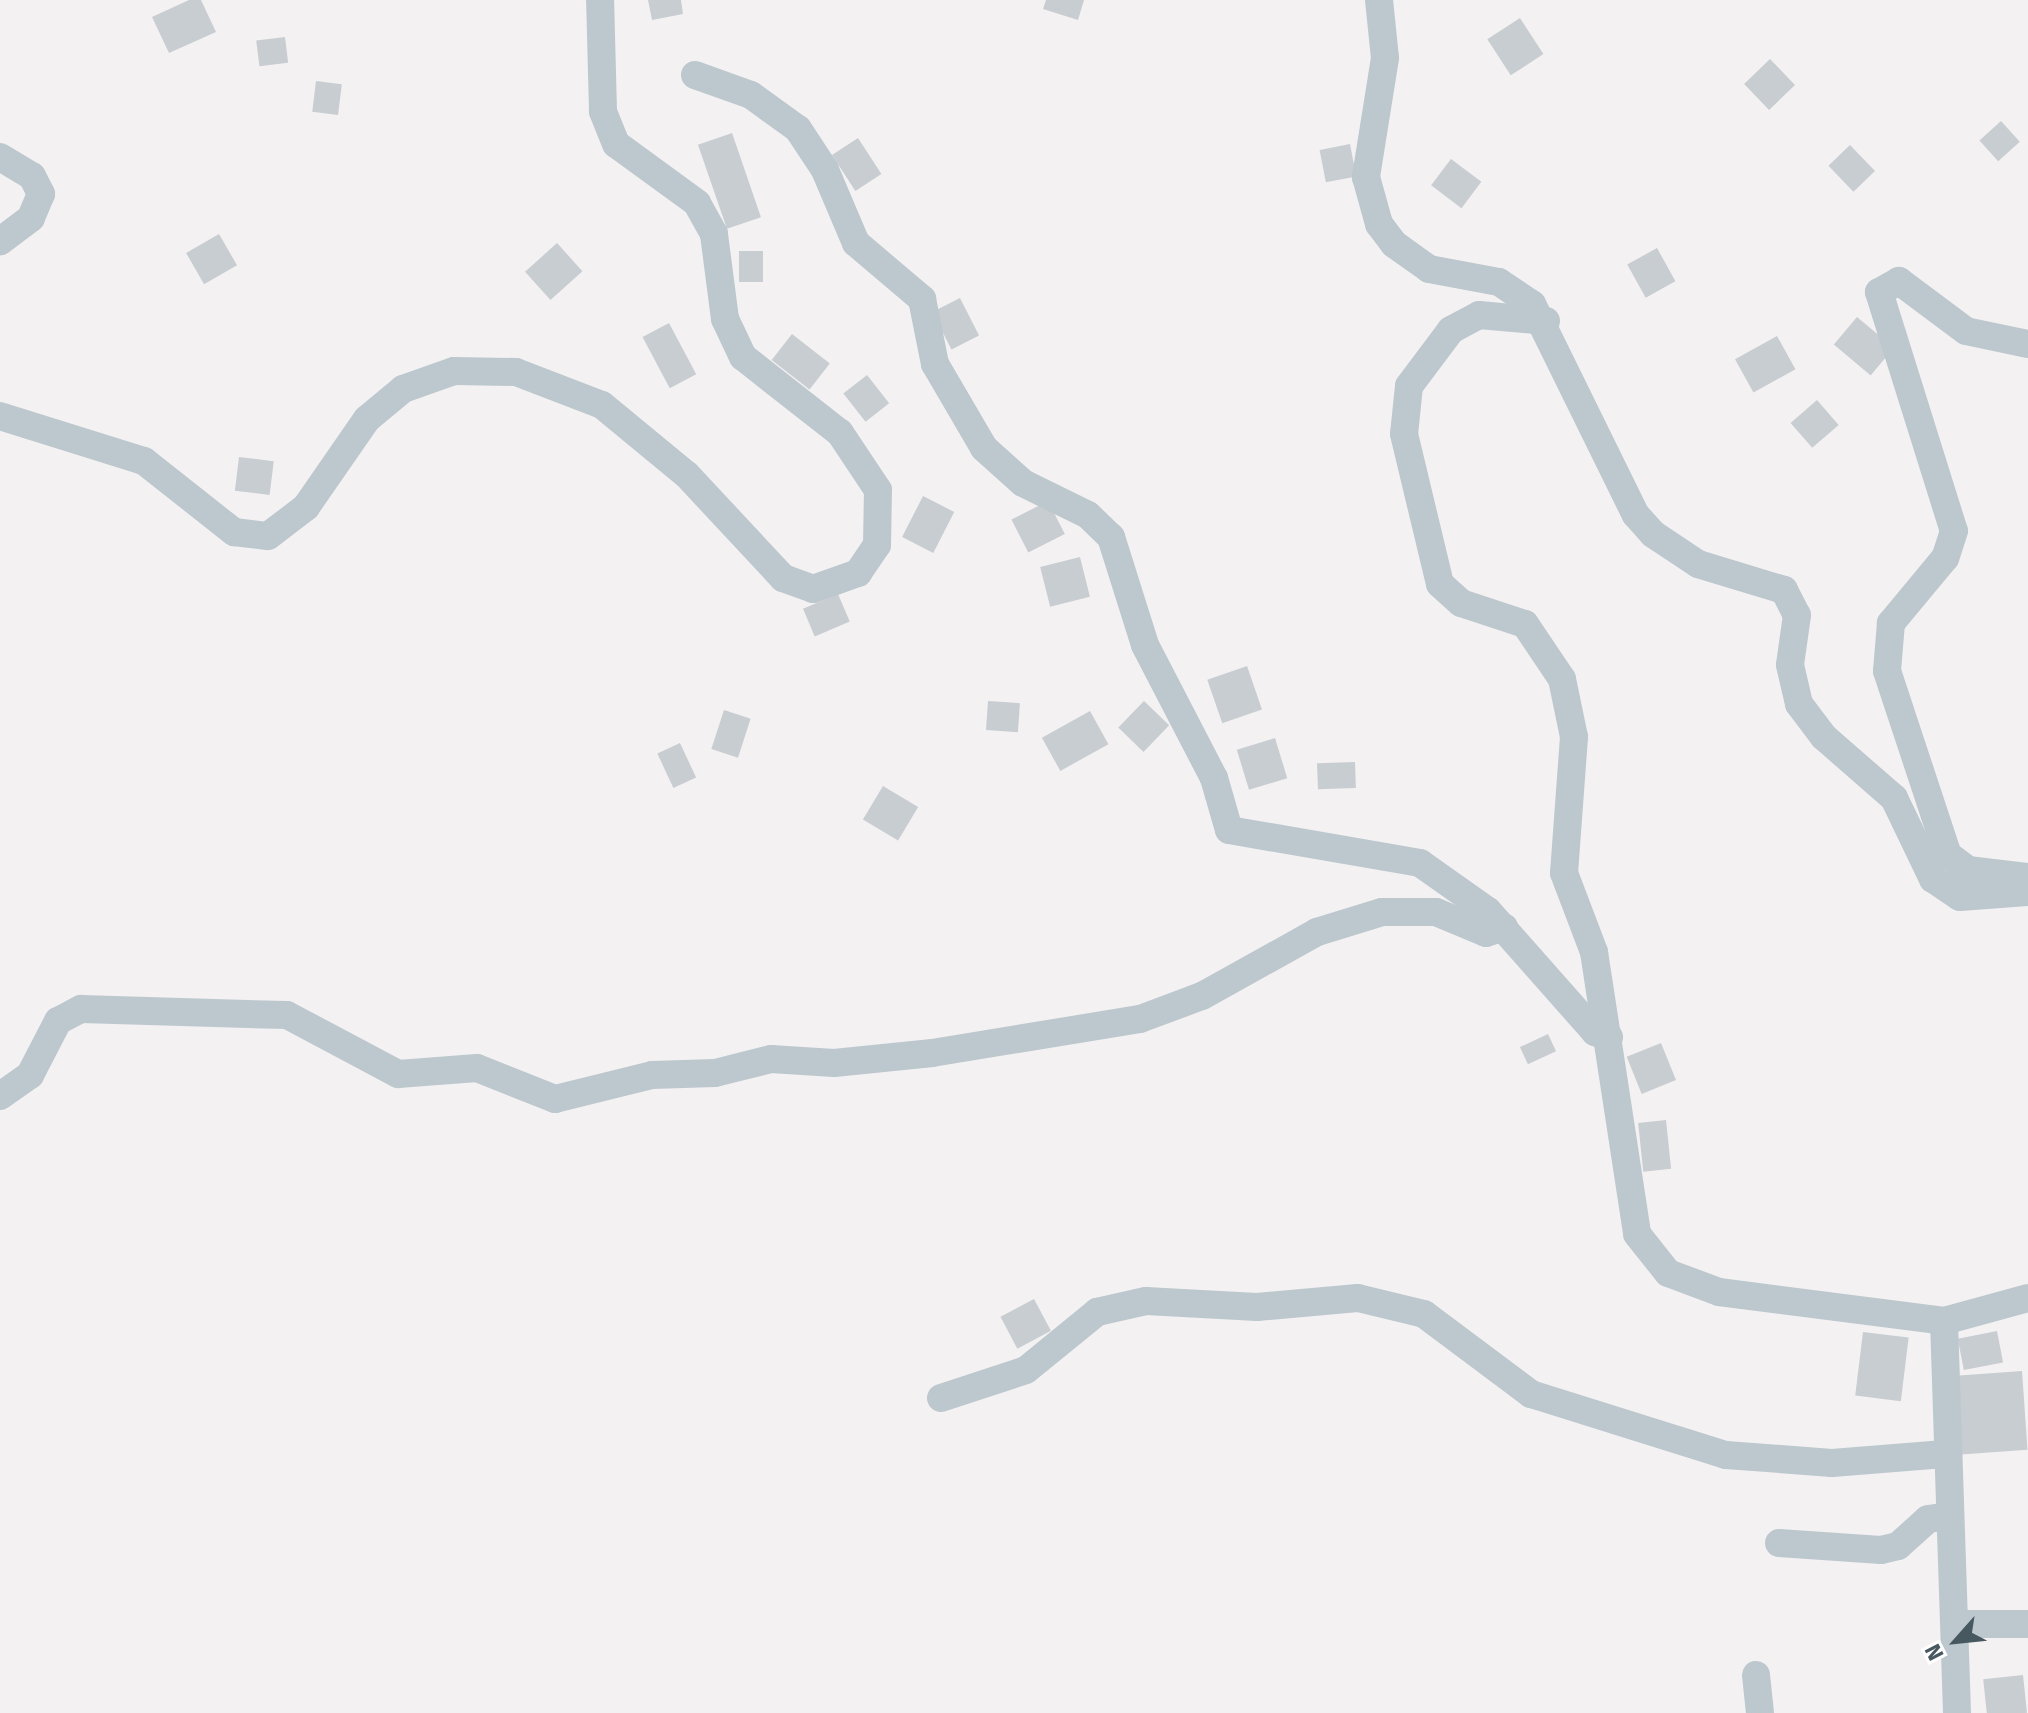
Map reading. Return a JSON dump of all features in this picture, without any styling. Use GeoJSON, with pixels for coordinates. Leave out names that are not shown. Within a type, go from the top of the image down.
{"type":"FeatureCollection","features":[{"type":"Feature","properties":{"kind":"street"},"geometry":{"type":"LineString","coordinates":[[0,416],[144,461],[234,532],[268,536],[306,507],[367,419],[403,389],[481,369],[545,377],[602,405],[687,475],[783,578],[813,589],[845,581],[877,545],[878,490],[840,433],[743,357],[725,319],[714,234],[697,203],[616,144],[603,111],[600,0]]}},
{"type":"Feature","properties":{"kind":"street"},"geometry":{"type":"LineString","coordinates":[[1379,0],[1385,58],[1366,177],[1379,224],[1413,260],[1499,282],[1546,321],[1621,486],[1653,534],[1698,564],[1772,583],[1793,600],[1790,665],[1799,704],[1894,798],[1933,879],[1960,897],[2028,892]]}},
{"type":"Feature","properties":{"kind":"street"},"geometry":{"type":"LineString","coordinates":[[695,75],[751,95],[798,129],[825,170],[856,243],[922,299],[935,364],[984,448],[1023,483],[1088,515],[1111,537],[1145,645],[1214,778],[1229,830],[1420,863],[1457,884],[1504,927],[1595,1032],[1609,1037]]}},
{"type":"Feature","properties":{"kind":"street"},"geometry":{"type":"LineString","coordinates":[[0,157],[32,176],[41,194],[31,218],[0,241]]}},
{"type":"Feature","properties":{"kind":"street"},"geometry":{"type":"LineString","coordinates":[[2028,344],[1966,331],[1899,281],[1879,292],[1954,531],[1945,558],[1891,623],[1887,671],[1948,855],[1968,870],[2028,877]]}},
{"type":"Feature","properties":{"kind":"street"},"geometry":{"type":"LineString","coordinates":[[1546,321],[1479,315],[1451,330],[1409,386],[1404,434],[1440,584],[1461,603],[1525,624],[1562,679],[1574,737],[1564,873],[1594,952],[1637,1234],[1656,1264],[1745,1298],[1944,1321],[2028,1298]]}},
{"type":"Feature","properties":{"kind":"street"},"geometry":{"type":"LineString","coordinates":[[0,1096],[30,1075],[58,1021],[81,1009],[287,1015],[398,1074],[477,1068],[555,1099],[652,1075],[715,1073],[771,1059],[834,1063],[932,1053],[1140,1019],[1202,996],[1317,932],[1382,912],[1436,912],[1486,933],[1504,927]]}},
{"type":"Feature","properties":{"kind":"street"},"geometry":{"type":"LineString","coordinates":[[941,1398],[1026,1370],[1097,1312],[1146,1301],[1257,1307],[1358,1298],[1424,1314],[1531,1394],[1726,1455],[1832,1463],[1945,1454]]}},
{"type":"Feature","properties":{"kind":"street"},"geometry":{"type":"LineString","coordinates":[[1944,1321],[1945,1454],[1957,1624],[1957,1713]]}},
{"type":"Feature","properties":{"kind":"street"},"geometry":{"type":"LineString","coordinates":[[1779,1543],[1881,1550],[1898,1546],[1928,1519],[1950,1516]]}},
{"type":"Feature","properties":{"kind":"street"},"geometry":{"type":"LineString","coordinates":[[1957,1624],[2028,1624]]}},
{"type":"Feature","properties":{"kind":"street"},"geometry":{"type":"LineString","coordinates":[[1756,1675],[1760,1713]]}},
{"type":"Feature","properties":{"kind":"building"},"geometry":{"type":"Polygon","coordinates":[[[189,0],[201,0],[216,32],[169,53],[152,17],[189,0]]]}},
{"type":"Feature","properties":{"kind":"building"},"geometry":{"type":"Polygon","coordinates":[[[648,0],[681,0],[683,14],[652,20],[648,0]]]}},
{"type":"Feature","properties":{"kind":"building"},"geometry":{"type":"Polygon","coordinates":[[[1046,0],[1084,0],[1078,20],[1043,9],[1046,0]]]}},
{"type":"Feature","properties":{"kind":"building"},"geometry":{"type":"Polygon","coordinates":[[[1520,18],[1543,54],[1511,75],[1487,39],[1520,18]]]}},
{"type":"Feature","properties":{"kind":"building"},"geometry":{"type":"Polygon","coordinates":[[[285,37],[288,63],[259,66],[256,41],[285,37]]]}},
{"type":"Feature","properties":{"kind":"building"},"geometry":{"type":"Polygon","coordinates":[[[1770,59],[1795,85],[1769,110],[1744,84],[1770,59]]]}},
{"type":"Feature","properties":{"kind":"building"},"geometry":{"type":"Polygon","coordinates":[[[316,81],[342,84],[338,115],[312,112],[316,81]]]}},
{"type":"Feature","properties":{"kind":"building"},"geometry":{"type":"Polygon","coordinates":[[[2001,121],[2020,142],[1998,161],[1979,140],[2001,121]]]}},
{"type":"Feature","properties":{"kind":"building"},"geometry":{"type":"Polygon","coordinates":[[[732,133],[761,217],[727,229],[698,145],[732,133]]]}},
{"type":"Feature","properties":{"kind":"building"},"geometry":{"type":"Polygon","coordinates":[[[858,138],[881,174],[855,191],[832,155],[858,138]]]}},
{"type":"Feature","properties":{"kind":"building"},"geometry":{"type":"Polygon","coordinates":[[[1350,144],[1356,176],[1326,182],[1320,150],[1350,144]]]}},
{"type":"Feature","properties":{"kind":"building"},"geometry":{"type":"Polygon","coordinates":[[[1850,145],[1875,171],[1853,192],[1828,166],[1850,145]]]}},
{"type":"Feature","properties":{"kind":"building"},"geometry":{"type":"Polygon","coordinates":[[[1451,159],[1481,182],[1461,208],[1431,185],[1451,159]]]}},
{"type":"Feature","properties":{"kind":"building"},"geometry":{"type":"Polygon","coordinates":[[[219,234],[237,265],[204,284],[186,253],[219,234]]]}},
{"type":"Feature","properties":{"kind":"building"},"geometry":{"type":"Polygon","coordinates":[[[557,243],[582,271],[550,300],[525,272],[557,243]]]}},
{"type":"Feature","properties":{"kind":"building"},"geometry":{"type":"Polygon","coordinates":[[[1657,248],[1675,281],[1646,298],[1627,264],[1657,248]]]}},
{"type":"Feature","properties":{"kind":"building"},"geometry":{"type":"Polygon","coordinates":[[[739,251],[763,251],[763,282],[739,282],[739,251]]]}},
{"type":"Feature","properties":{"kind":"building"},"geometry":{"type":"Polygon","coordinates":[[[960,298],[979,335],[951,349],[932,312],[960,298]]]}},
{"type":"Feature","properties":{"kind":"building"},"geometry":{"type":"Polygon","coordinates":[[[1857,317],[1894,348],[1871,375],[1834,345],[1857,317]]]}},
{"type":"Feature","properties":{"kind":"building"},"geometry":{"type":"Polygon","coordinates":[[[669,323],[696,374],[670,388],[643,337],[669,323]]]}},
{"type":"Feature","properties":{"kind":"building"},"geometry":{"type":"Polygon","coordinates":[[[792,334],[830,364],[810,390],[772,360],[792,334]]]}},
{"type":"Feature","properties":{"kind":"building"},"geometry":{"type":"Polygon","coordinates":[[[1777,336],[1795,369],[1753,393],[1735,359],[1777,336]]]}},
{"type":"Feature","properties":{"kind":"building"},"geometry":{"type":"Polygon","coordinates":[[[867,375],[889,403],[866,422],[843,393],[867,375]]]}},
{"type":"Feature","properties":{"kind":"building"},"geometry":{"type":"Polygon","coordinates":[[[1817,400],[1839,425],[1812,448],[1791,423],[1817,400]]]}},
{"type":"Feature","properties":{"kind":"building"},"geometry":{"type":"Polygon","coordinates":[[[239,457],[274,461],[270,495],[235,491],[239,457]]]}},
{"type":"Feature","properties":{"kind":"building"},"geometry":{"type":"Polygon","coordinates":[[[923,496],[954,512],[933,553],[902,537],[923,496]]]}},
{"type":"Feature","properties":{"kind":"building"},"geometry":{"type":"Polygon","coordinates":[[[1048,501],[1065,534],[1028,553],[1011,520],[1048,501]]]}},
{"type":"Feature","properties":{"kind":"building"},"geometry":{"type":"Polygon","coordinates":[[[1080,557],[1090,597],[1050,607],[1040,567],[1080,557]]]}},
{"type":"Feature","properties":{"kind":"building"},"geometry":{"type":"Polygon","coordinates":[[[838,594],[850,622],[815,636],[803,609],[838,594]]]}},
{"type":"Feature","properties":{"kind":"building"},"geometry":{"type":"Polygon","coordinates":[[[1247,666],[1262,709],[1222,723],[1207,680],[1247,666]]]}},
{"type":"Feature","properties":{"kind":"building"},"geometry":{"type":"Polygon","coordinates":[[[988,701],[1020,703],[1018,732],[986,730],[988,701]]]}},
{"type":"Feature","properties":{"kind":"building"},"geometry":{"type":"Polygon","coordinates":[[[1144,701],[1169,725],[1143,752],[1118,728],[1144,701]]]}},
{"type":"Feature","properties":{"kind":"building"},"geometry":{"type":"Polygon","coordinates":[[[724,710],[751,719],[738,758],[711,749],[724,710]]]}},
{"type":"Feature","properties":{"kind":"building"},"geometry":{"type":"Polygon","coordinates":[[[1090,711],[1108,744],[1060,771],[1042,738],[1090,711]]]}},
{"type":"Feature","properties":{"kind":"building"},"geometry":{"type":"Polygon","coordinates":[[[1275,738],[1287,778],[1249,790],[1237,750],[1275,738]]]}},
{"type":"Feature","properties":{"kind":"building"},"geometry":{"type":"Polygon","coordinates":[[[680,743],[696,777],[673,788],[657,754],[680,743]]]}},
{"type":"Feature","properties":{"kind":"building"},"geometry":{"type":"Polygon","coordinates":[[[1355,762],[1356,788],[1318,789],[1317,763],[1355,762]]]}},
{"type":"Feature","properties":{"kind":"building"},"geometry":{"type":"Polygon","coordinates":[[[883,786],[918,807],[898,841],[863,819],[883,786]]]}},
{"type":"Feature","properties":{"kind":"building"},"geometry":{"type":"Polygon","coordinates":[[[1548,1034],[1556,1051],[1528,1064],[1520,1047],[1548,1034]]]}},
{"type":"Feature","properties":{"kind":"building"},"geometry":{"type":"Polygon","coordinates":[[[1661,1043],[1676,1080],[1642,1094],[1627,1057],[1661,1043]]]}},
{"type":"Feature","properties":{"kind":"building"},"geometry":{"type":"Polygon","coordinates":[[[1666,1120],[1671,1169],[1643,1172],[1638,1123],[1666,1120]]]}},
{"type":"Feature","properties":{"kind":"building"},"geometry":{"type":"Polygon","coordinates":[[[1034,1299],[1051,1331],[1017,1349],[1000,1317],[1034,1299]]]}},
{"type":"Feature","properties":{"kind":"building"},"geometry":{"type":"Polygon","coordinates":[[[1997,1331],[2003,1362],[1964,1370],[1958,1339],[1997,1331]]]}},
{"type":"Feature","properties":{"kind":"building"},"geometry":{"type":"Polygon","coordinates":[[[1863,1332],[1909,1338],[1901,1401],[1855,1396],[1863,1332]]]}},
{"type":"Feature","properties":{"kind":"building"},"geometry":{"type":"Polygon","coordinates":[[[2022,1371],[2028,1450],[1958,1455],[1952,1376],[2022,1371]]]}},
{"type":"Feature","properties":{"kind":"building"},"geometry":{"type":"Polygon","coordinates":[[[2023,1675],[2027,1713],[1987,1713],[1983,1679],[2023,1675]]]}}]}
